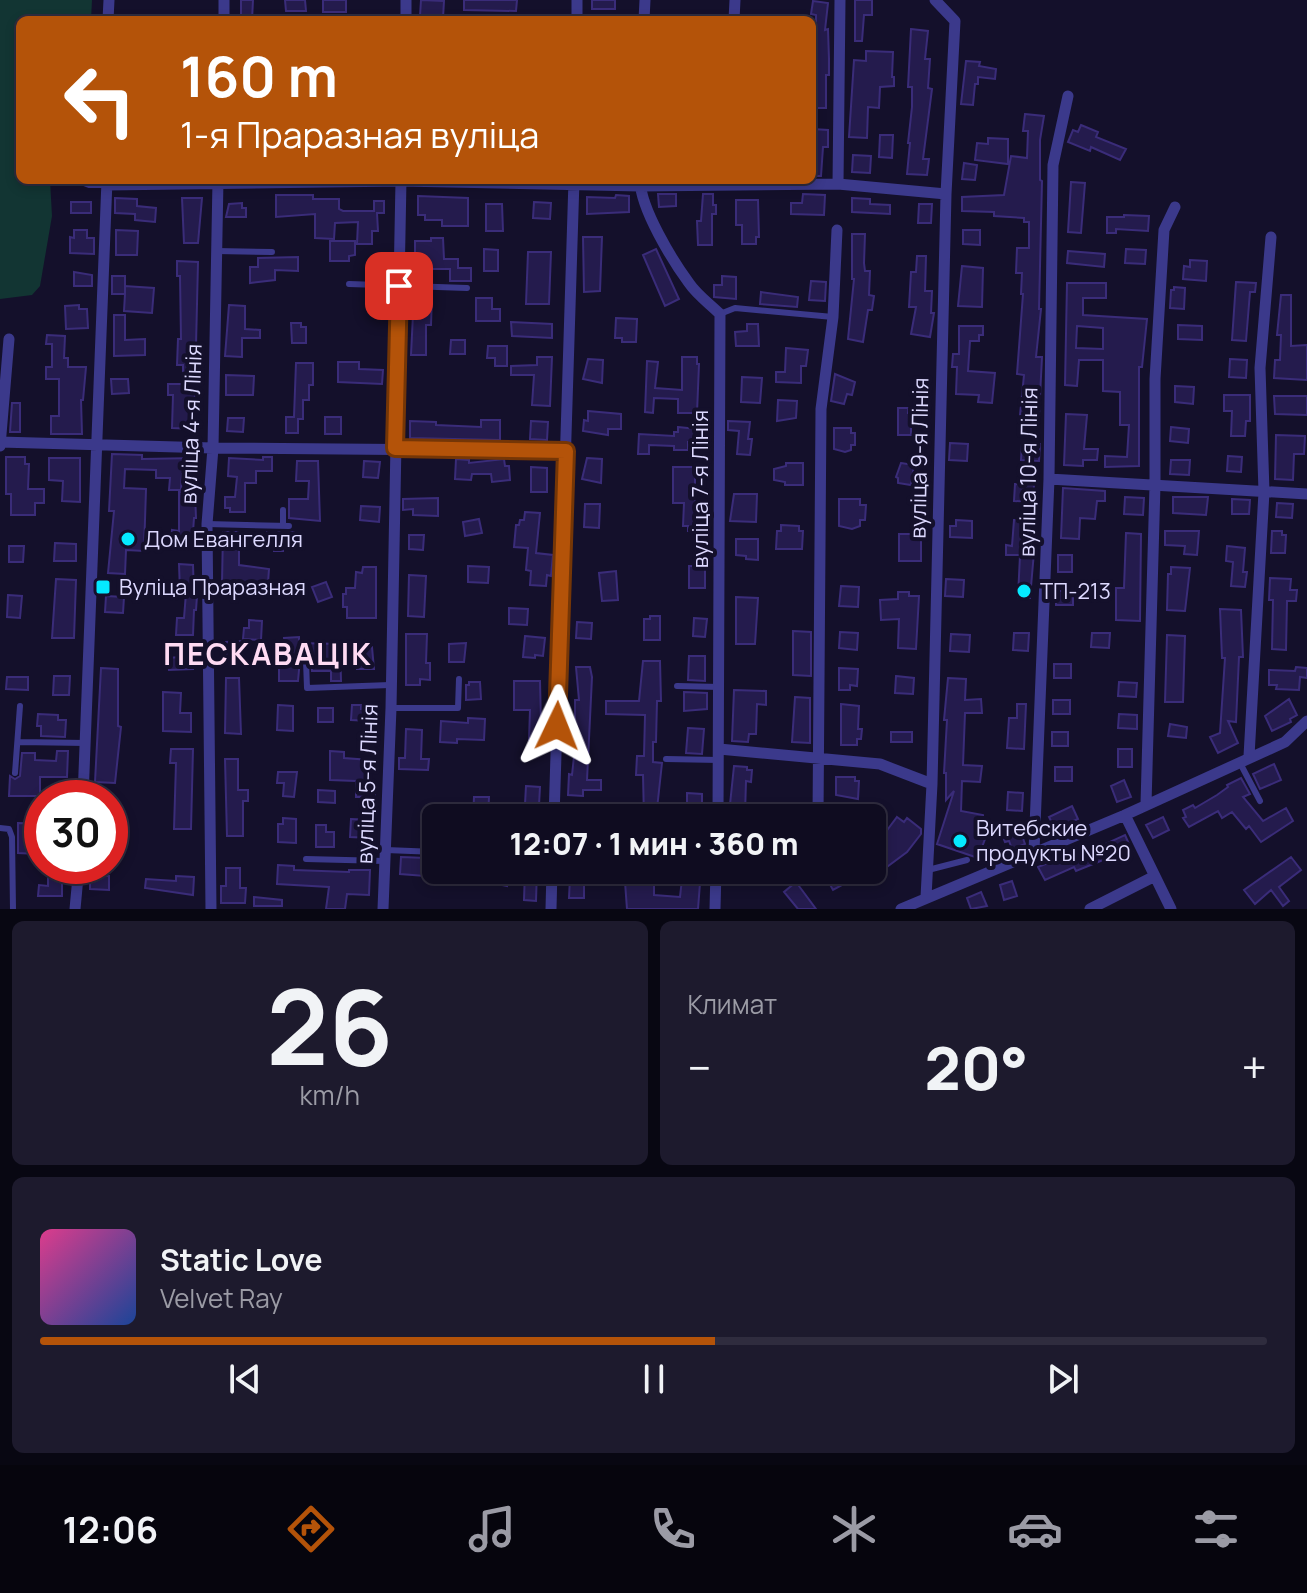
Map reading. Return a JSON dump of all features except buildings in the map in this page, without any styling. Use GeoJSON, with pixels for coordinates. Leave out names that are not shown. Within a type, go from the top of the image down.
{"type":"FeatureCollection","features":[{"type":"Feature","properties":{"kind":"street"},"geometry":{"type":"LineString","coordinates":[[838,184],[840,0]]}},
{"type":"Feature","properties":{"kind":"street","name":"вуліца 9-я Лінія"},"geometry":{"type":"LineString","coordinates":[[926,897],[932,784],[946,194],[955,21],[935,0]]}},
{"type":"Feature","properties":{"kind":"street","name":"вуліца 10-я Лінія"},"geometry":{"type":"LineString","coordinates":[[1034,851],[1049,479],[1053,165],[1068,96]]}},
{"type":"Feature","properties":{"kind":"street"},"geometry":{"type":"LineString","coordinates":[[84,780],[107,184]]}},
{"type":"Feature","properties":{"kind":"street","name":"вуліца 4-я Лінія"},"geometry":{"type":"LineString","coordinates":[[211,909],[207,524],[213,448],[218,184]]}},
{"type":"Feature","properties":{"kind":"street","name":"вуліца 5-я Лінія"},"geometry":{"type":"LineString","coordinates":[[383,909],[391,708],[401,184]]}},
{"type":"Feature","properties":{"kind":"street"},"geometry":{"type":"LineString","coordinates":[[554,804],[574,184]]}},
{"type":"Feature","properties":{"kind":"street"},"geometry":{"type":"LineString","coordinates":[[640,184],[650,212],[676,263],[690,285],[720,314]]}},
{"type":"Feature","properties":{"kind":"street"},"geometry":{"type":"LineString","coordinates":[[816,184],[946,194]]}},
{"type":"Feature","properties":{"kind":"street"},"geometry":{"type":"LineString","coordinates":[[1146,804],[1155,379],[1164,230],[1175,207]]}},
{"type":"Feature","properties":{"kind":"street"},"geometry":{"type":"LineString","coordinates":[[818,804],[821,409],[833,317],[837,230]]}},
{"type":"Feature","properties":{"kind":"street"},"geometry":{"type":"LineString","coordinates":[[1244,759],[1264,492],[1260,368],[1271,237]]}},
{"type":"Feature","properties":{"kind":"street","name":"вуліца 7-я Лінія"},"geometry":{"type":"LineString","coordinates":[[718,804],[720,314]]}},
{"type":"Feature","properties":{"kind":"street"},"geometry":{"type":"LineString","coordinates":[[9,339],[0,444],[566,451]]}},
{"type":"Feature","properties":{"kind":"street"},"geometry":{"type":"LineString","coordinates":[[1049,479],[1307,494]]}},
{"type":"Feature","properties":{"kind":"street"},"geometry":{"type":"LineString","coordinates":[[901,909],[1125,815],[1285,742],[1307,721]]}},
{"type":"Feature","properties":{"kind":"street"},"geometry":{"type":"LineString","coordinates":[[719,754],[880,764],[932,784]]}},
{"type":"Feature","properties":{"kind":"street"},"geometry":{"type":"LineString","coordinates":[[1125,815],[1171,909]]}},
{"type":"Feature","properties":{"kind":"street"},"geometry":{"type":"LineString","coordinates":[[1090,909],[1155,876]]}},
{"type":"Feature","properties":{"kind":"street"},"geometry":{"type":"LineString","coordinates":[[75,909],[77,884]]}},
{"type":"Feature","properties":{"kind":"street"},"geometry":{"type":"LineString","coordinates":[[551,909],[552,884]]}},
{"type":"Feature","properties":{"kind":"street"},"geometry":{"type":"LineString","coordinates":[[715,909],[716,884]]}},
{"type":"Feature","properties":{"kind":"lane"},"geometry":{"type":"LineString","coordinates":[[216,251],[272,252]]}},
{"type":"Feature","properties":{"kind":"lane"},"geometry":{"type":"LineString","coordinates":[[349,284],[467,288]]}},
{"type":"Feature","properties":{"kind":"lane"},"geometry":{"type":"LineString","coordinates":[[720,314],[735,308],[833,317]]}},
{"type":"Feature","properties":{"kind":"lane"},"geometry":{"type":"LineString","coordinates":[[207,524],[286,526],[283,510]]}},
{"type":"Feature","properties":{"kind":"lane"},"geometry":{"type":"LineString","coordinates":[[306,661],[307,688],[390,685]]}},
{"type":"Feature","properties":{"kind":"lane"},"geometry":{"type":"LineString","coordinates":[[391,708],[458,708],[459,679]]}},
{"type":"Feature","properties":{"kind":"lane"},"geometry":{"type":"LineString","coordinates":[[677,686],[720,687]]}},
{"type":"Feature","properties":{"kind":"lane"},"geometry":{"type":"LineString","coordinates":[[15,773],[20,706]]}},
{"type":"Feature","properties":{"kind":"lane"},"geometry":{"type":"LineString","coordinates":[[19,742],[86,743]]}},
{"type":"Feature","properties":{"kind":"lane"},"geometry":{"type":"LineString","coordinates":[[666,759],[719,754]]}},
{"type":"Feature","properties":{"kind":"lane"},"geometry":{"type":"LineString","coordinates":[[1244,759],[1260,801]]}},
{"type":"Feature","properties":{"kind":"lane"},"geometry":{"type":"LineString","coordinates":[[0,828],[9,829],[12,837],[13,909]]}},
{"type":"Feature","properties":{"kind":"lane"},"geometry":{"type":"LineString","coordinates":[[306,859],[422,853]]}},
{"type":"Feature","properties":{"kind":"lane"},"geometry":{"type":"LineString","coordinates":[[928,870],[967,860]]}},
{"type":"Feature","properties":{"kind":"green space"},"geometry":{"type":"Polygon","coordinates":[[[0,0],[92,0],[91,16],[16,16],[16,184],[50,184],[52,216],[40,286],[32,295],[0,299],[0,0]]]}},
{"type":"Feature","properties":{"kind":"place","name":"Дом Евангелля"},"geometry":{"type":"Point","coordinates":[128,539]}},
{"type":"Feature","properties":{"kind":"place","name":"Вуліца Праразная"},"geometry":{"type":"Point","coordinates":[103,587]}},
{"type":"Feature","properties":{"kind":"place","name":"ТП-213"},"geometry":{"type":"Point","coordinates":[1024,591]}},
{"type":"Feature","properties":{"kind":"place","name":"Витебские продукты №20"},"geometry":{"type":"Point","coordinates":[960,841]}},
{"type":"Feature","properties":{"kind":"district","name":"ПЕСКАВАЦІК"},"geometry":{"type":"Point","coordinates":[268,653]}},
{"type":"Feature","properties":{"kind":"route"},"geometry":{"type":"LineString","coordinates":[[399,286],[395,448],[566,451],[557,726]]}}]}
